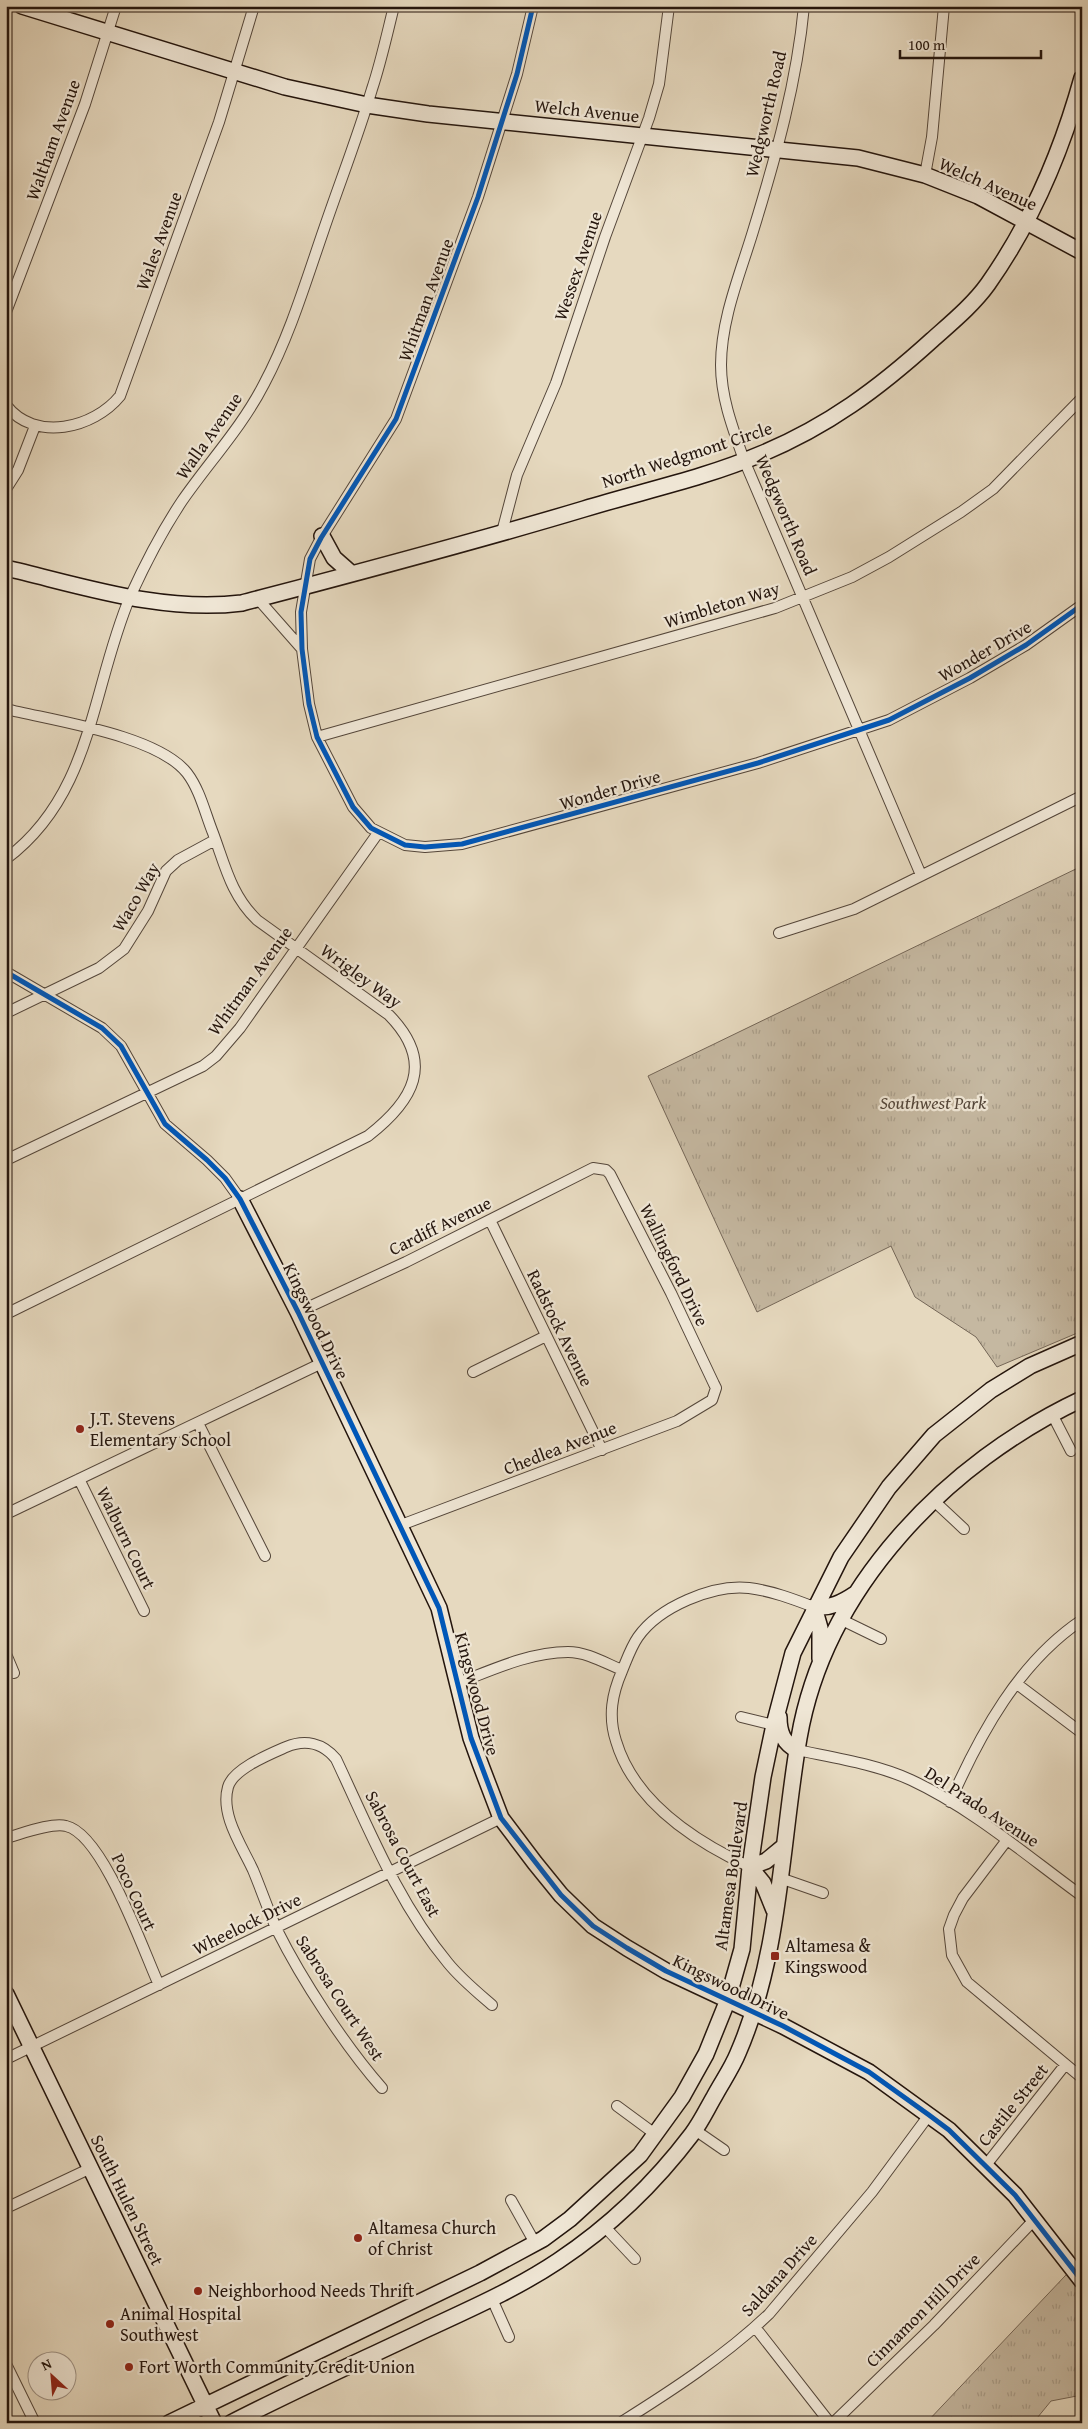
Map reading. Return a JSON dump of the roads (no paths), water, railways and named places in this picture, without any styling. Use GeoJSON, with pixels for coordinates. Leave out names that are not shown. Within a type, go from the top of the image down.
{"type":"FeatureCollection","features":[{"type":"Feature","properties":{"kind":"street","name":"Welch Avenue"},"geometry":{"type":"LineString","coordinates":[[22,6],[285,88],[367,104],[428,114],[858,158],[924,175],[978,196],[1082,252]]}},
{"type":"Feature","properties":{"kind":"street","name":"Waltham Avenue"},"geometry":{"type":"LineString","coordinates":[[6,312],[85,104],[116,6]]}},
{"type":"Feature","properties":{"kind":"street","name":"Wales Avenue"},"geometry":{"type":"LineString","coordinates":[[35,426],[82,424],[112,406],[120,396],[219,122],[254,6]]}},
{"type":"Feature","properties":{"kind":"street","name":"Walla Avenue"},"geometry":{"type":"LineString","coordinates":[[6,859],[18,851],[60,801],[75,772],[116,633],[130,597],[161,534],[184,499],[225,446],[263,386],[278,354],[299,302],[367,104],[394,6]]}},
{"type":"Feature","properties":{"kind":"street","name":"Whitman Avenue"},"geometry":{"type":"LineString","coordinates":[[305,585],[310,559],[322,536],[396,419],[478,197],[530,26],[533,6]]}},
{"type":"Feature","properties":{"kind":"street","name":"Wessex Avenue"},"geometry":{"type":"LineString","coordinates":[[502,532],[517,475],[556,383],[605,237],[642,135],[658,84],[669,6]]}},
{"type":"Feature","properties":{"kind":"street","name":"Wedgworth Road"},"geometry":{"type":"LineString","coordinates":[[804,6],[788,110],[734,293],[724,336],[721,365],[724,392],[730,420],[744,460],[921,875]]}},
{"type":"Feature","properties":{"kind":"street"},"geometry":{"type":"LineString","coordinates":[[924,175],[932,137],[944,6]]}},
{"type":"Feature","properties":{"kind":"street","name":"North Wedgmont Circle"},"geometry":{"type":"LineString","coordinates":[[6,568],[130,597],[170,604],[211,607],[258,599],[502,532],[744,460],[802,435],[839,415],[866,396],[959,316],[987,285],[1027,221],[1074,108],[1082,78]]}},
{"type":"Feature","properties":{"kind":"street","name":"Wimbleton Way"},"geometry":{"type":"LineString","coordinates":[[317,737],[775,608],[867,569],[961,512],[993,489],[1082,398]]}},
{"type":"Feature","properties":{"kind":"street"},"geometry":{"type":"LineString","coordinates":[[6,405],[26,422],[35,426],[18,470],[6,489]]}},
{"type":"Feature","properties":{"kind":"street"},"geometry":{"type":"LineString","coordinates":[[322,536],[334,558],[351,573]]}},
{"type":"Feature","properties":{"kind":"street","name":"Wonder Drive"},"geometry":{"type":"LineString","coordinates":[[305,585],[301,612],[302,649],[309,704],[317,737],[353,807],[362,820],[378,833],[405,844],[418,846],[462,844],[749,765],[889,720],[970,678],[1026,645],[1082,605]]}},
{"type":"Feature","properties":{"kind":"street"},"geometry":{"type":"LineString","coordinates":[[258,599],[302,649]]}},
{"type":"Feature","properties":{"kind":"street","name":"Wrigley Way"},"geometry":{"type":"LineString","coordinates":[[6,709],[140,743],[162,752],[175,762],[187,773],[196,788],[228,879],[245,908],[295,948],[390,1015],[402,1028],[409,1040],[414,1064],[414,1081],[409,1094],[387,1121],[368,1136],[6,1314]]}},
{"type":"Feature","properties":{"kind":"street"},"geometry":{"type":"LineString","coordinates":[[779,933],[854,909],[1082,796]]}},
{"type":"Feature","properties":{"kind":"street","name":"Whitman Avenue"},"geometry":{"type":"LineString","coordinates":[[6,1160],[202,1066],[216,1056],[240,1028],[378,833]]}},
{"type":"Feature","properties":{"kind":"street","name":"Waco Way"},"geometry":{"type":"LineString","coordinates":[[6,1014],[99,968],[124,949],[148,911],[166,871],[178,860],[215,840]]}},
{"type":"Feature","properties":{"kind":"street","name":"Kingswood Drive"},"geometry":{"type":"LineString","coordinates":[[6,972],[102,1028],[121,1046],[131,1060],[165,1124],[207,1160],[225,1178],[240,1199],[298,1312],[439,1608],[471,1738],[501,1818],[561,1895],[593,1926],[666,1971],[727,2002],[783,2026],[869,2072],[929,2114],[986,2165],[1035,2219],[1082,2281]]}},
{"type":"Feature","properties":{"kind":"street","name":"Cardiff Avenue"},"geometry":{"type":"LineString","coordinates":[[298,1312],[596,1168]]}},
{"type":"Feature","properties":{"kind":"street","name":"Wallingford Drive"},"geometry":{"type":"LineString","coordinates":[[596,1168],[606,1170],[610,1174],[671,1293],[714,1384]]}},
{"type":"Feature","properties":{"kind":"street","name":"Radstock Avenue"},"geometry":{"type":"LineString","coordinates":[[490,1220],[602,1450]]}},
{"type":"Feature","properties":{"kind":"street"},"geometry":{"type":"LineString","coordinates":[[473,1372],[546,1336]]}},
{"type":"Feature","properties":{"kind":"street","name":"Altamesa Boulevard"},"geometry":{"type":"LineString","coordinates":[[170,2423],[397,2313],[535,2243],[570,2219],[640,2155],[687,2088],[706,2054],[727,2002],[742,1950],[750,1867],[765,1768],[779,1705],[793,1653],[814,1607],[841,1557],[872,1510],[934,1435],[991,1390],[1030,1366],[1082,1343]]}},
{"type":"Feature","properties":{"kind":"street"},"geometry":{"type":"LineString","coordinates":[[6,1514],[322,1363]]}},
{"type":"Feature","properties":{"kind":"street","name":"Chedlea Avenue"},"geometry":{"type":"LineString","coordinates":[[401,1525],[677,1421],[712,1400],[716,1388],[714,1384]]}},
{"type":"Feature","properties":{"kind":"street"},"geometry":{"type":"LineString","coordinates":[[231,2423],[492,2299],[549,2267],[604,2226],[655,2179],[695,2130],[738,2054],[753,2013],[768,1953],[775,1913],[797,1750],[812,1689],[820,1666],[842,1620],[859,1591],[893,1543],[933,1500],[975,1465],[1052,1414],[1082,1399]]}},
{"type":"Feature","properties":{"kind":"street"},"geometry":{"type":"LineString","coordinates":[[1052,1414],[1071,1451]]}},
{"type":"Feature","properties":{"kind":"street"},"geometry":{"type":"LineString","coordinates":[[198,1423],[265,1556]]}},
{"type":"Feature","properties":{"kind":"street","name":"Walburn Court"},"geometry":{"type":"LineString","coordinates":[[79,1479],[144,1610]]}},
{"type":"Feature","properties":{"kind":"street"},"geometry":{"type":"LineString","coordinates":[[933,1500],[964,1529]]}},
{"type":"Feature","properties":{"kind":"street"},"geometry":{"type":"LineString","coordinates":[[775,1913],[763,1883],[750,1867],[722,1854],[674,1823],[647,1795],[635,1778],[616,1742],[610,1716],[613,1694],[638,1637],[650,1623],[678,1605],[699,1596],[727,1589],[748,1588],[783,1594],[814,1607],[822,1608],[841,1603],[859,1591]]}},
{"type":"Feature","properties":{"kind":"street"},"geometry":{"type":"LineString","coordinates":[[814,1607],[820,1628],[820,1666]]}},
{"type":"Feature","properties":{"kind":"street"},"geometry":{"type":"LineString","coordinates":[[842,1620],[881,1639]]}},
{"type":"Feature","properties":{"kind":"street"},"geometry":{"type":"LineString","coordinates":[[950,1802],[976,1746],[1017,1684],[1056,1641],[1082,1620]]}},
{"type":"Feature","properties":{"kind":"street"},"geometry":{"type":"LineString","coordinates":[[458,1683],[538,1656],[569,1652],[591,1657],[622,1670]]}},
{"type":"Feature","properties":{"kind":"street"},"geometry":{"type":"LineString","coordinates":[[6,1654],[14,1672]]}},
{"type":"Feature","properties":{"kind":"street"},"geometry":{"type":"LineString","coordinates":[[1017,1684],[1082,1733]]}},
{"type":"Feature","properties":{"kind":"street"},"geometry":{"type":"LineString","coordinates":[[779,1705],[779,1727],[783,1739],[787,1745],[797,1750]]}},
{"type":"Feature","properties":{"kind":"street"},"geometry":{"type":"LineString","coordinates":[[741,1717],[774,1725]]}},
{"type":"Feature","properties":{"kind":"street","name":"Sabrosa Court East"},"geometry":{"type":"LineString","coordinates":[[280,1749],[293,1744],[306,1743],[321,1745],[330,1751],[336,1759],[390,1872],[415,1917],[448,1963],[492,2005]]}},
{"type":"Feature","properties":{"kind":"street","name":"Sabrosa Court West"},"geometry":{"type":"LineString","coordinates":[[280,1749],[249,1764],[228,1786],[226,1802],[236,1834],[276,1928],[330,2017],[382,2088]]}},
{"type":"Feature","properties":{"kind":"street"},"geometry":{"type":"LineString","coordinates":[[765,1768],[782,1752],[797,1750]]}},
{"type":"Feature","properties":{"kind":"street","name":"Del Prado Avenue"},"geometry":{"type":"LineString","coordinates":[[797,1750],[876,1767],[911,1780],[950,1802],[1007,1840],[1082,1896]]}},
{"type":"Feature","properties":{"kind":"street","name":"Wheelock Drive"},"geometry":{"type":"LineString","coordinates":[[6,2059],[501,1818]]}},
{"type":"Feature","properties":{"kind":"street","name":"Poco Court"},"geometry":{"type":"LineString","coordinates":[[6,1838],[56,1825],[66,1826],[83,1836],[94,1847],[108,1870],[159,1984]]}},
{"type":"Feature","properties":{"kind":"street"},"geometry":{"type":"LineString","coordinates":[[1007,1840],[963,1898],[954,1915],[949,1929],[952,1955],[967,1982],[1082,2078]]}},
{"type":"Feature","properties":{"kind":"street"},"geometry":{"type":"LineString","coordinates":[[750,1867],[766,1861],[783,1847]]}},
{"type":"Feature","properties":{"kind":"street"},"geometry":{"type":"LineString","coordinates":[[780,1878],[823,1893]]}},
{"type":"Feature","properties":{"kind":"street","name":"South Hulen Street"},"geometry":{"type":"LineString","coordinates":[[6,1994],[214,2423]]}},
{"type":"Feature","properties":{"kind":"street","name":"Castile Street"},"geometry":{"type":"LineString","coordinates":[[986,2165],[1065,2065]]}},
{"type":"Feature","properties":{"kind":"street"},"geometry":{"type":"LineString","coordinates":[[616,2106],[655,2134]]}},
{"type":"Feature","properties":{"kind":"street","name":"Saldana Drive"},"geometry":{"type":"LineString","coordinates":[[620,2423],[682,2381],[755,2327],[800,2280],[856,2212],[929,2114]]}},
{"type":"Feature","properties":{"kind":"street"},"geometry":{"type":"LineString","coordinates":[[695,2130],[724,2150]]}},
{"type":"Feature","properties":{"kind":"street"},"geometry":{"type":"LineString","coordinates":[[6,2208],[91,2168]]}},
{"type":"Feature","properties":{"kind":"street"},"geometry":{"type":"LineString","coordinates":[[616,2178],[636,2198]]}},
{"type":"Feature","properties":{"kind":"street"},"geometry":{"type":"LineString","coordinates":[[511,2200],[535,2243]]}},
{"type":"Feature","properties":{"kind":"street","name":"Cinnamon Hill Drive"},"geometry":{"type":"LineString","coordinates":[[832,2423],[934,2325],[1035,2219]]}},
{"type":"Feature","properties":{"kind":"street"},"geometry":{"type":"LineString","coordinates":[[604,2226],[635,2259]]}},
{"type":"Feature","properties":{"kind":"street"},"geometry":{"type":"LineString","coordinates":[[492,2299],[509,2337]]}},
{"type":"Feature","properties":{"kind":"street"},"geometry":{"type":"LineString","coordinates":[[397,2313],[409,2337]]}},
{"type":"Feature","properties":{"kind":"street"},"geometry":{"type":"LineString","coordinates":[[755,2327],[832,2423]]}},
{"type":"Feature","properties":{"kind":"street"},"geometry":{"type":"LineString","coordinates":[[6,2364],[35,2423]]}},
{"type":"Feature","properties":{"kind":"place","name":"J.T. Stevens Elementary School"},"geometry":{"type":"Point","coordinates":[80,1429]}},
{"type":"Feature","properties":{"kind":"place","name":"Altamesa & Kingswood"},"geometry":{"type":"Point","coordinates":[775,1956]}},
{"type":"Feature","properties":{"kind":"place","name":"Altamesa Church of Christ"},"geometry":{"type":"Point","coordinates":[358,2238]}},
{"type":"Feature","properties":{"kind":"place","name":"Neighborhood Needs Thrift"},"geometry":{"type":"Point","coordinates":[198,2291]}},
{"type":"Feature","properties":{"kind":"place","name":"Animal Hospital Southwest"},"geometry":{"type":"Point","coordinates":[110,2324]}},
{"type":"Feature","properties":{"kind":"place","name":"Fort Worth Community Credit Union"},"geometry":{"type":"Point","coordinates":[129,2367]}},
{"type":"Feature","properties":{"kind":"park label","name":"Southwest Park"},"geometry":{"type":"Point","coordinates":[933,1103]}}]}
